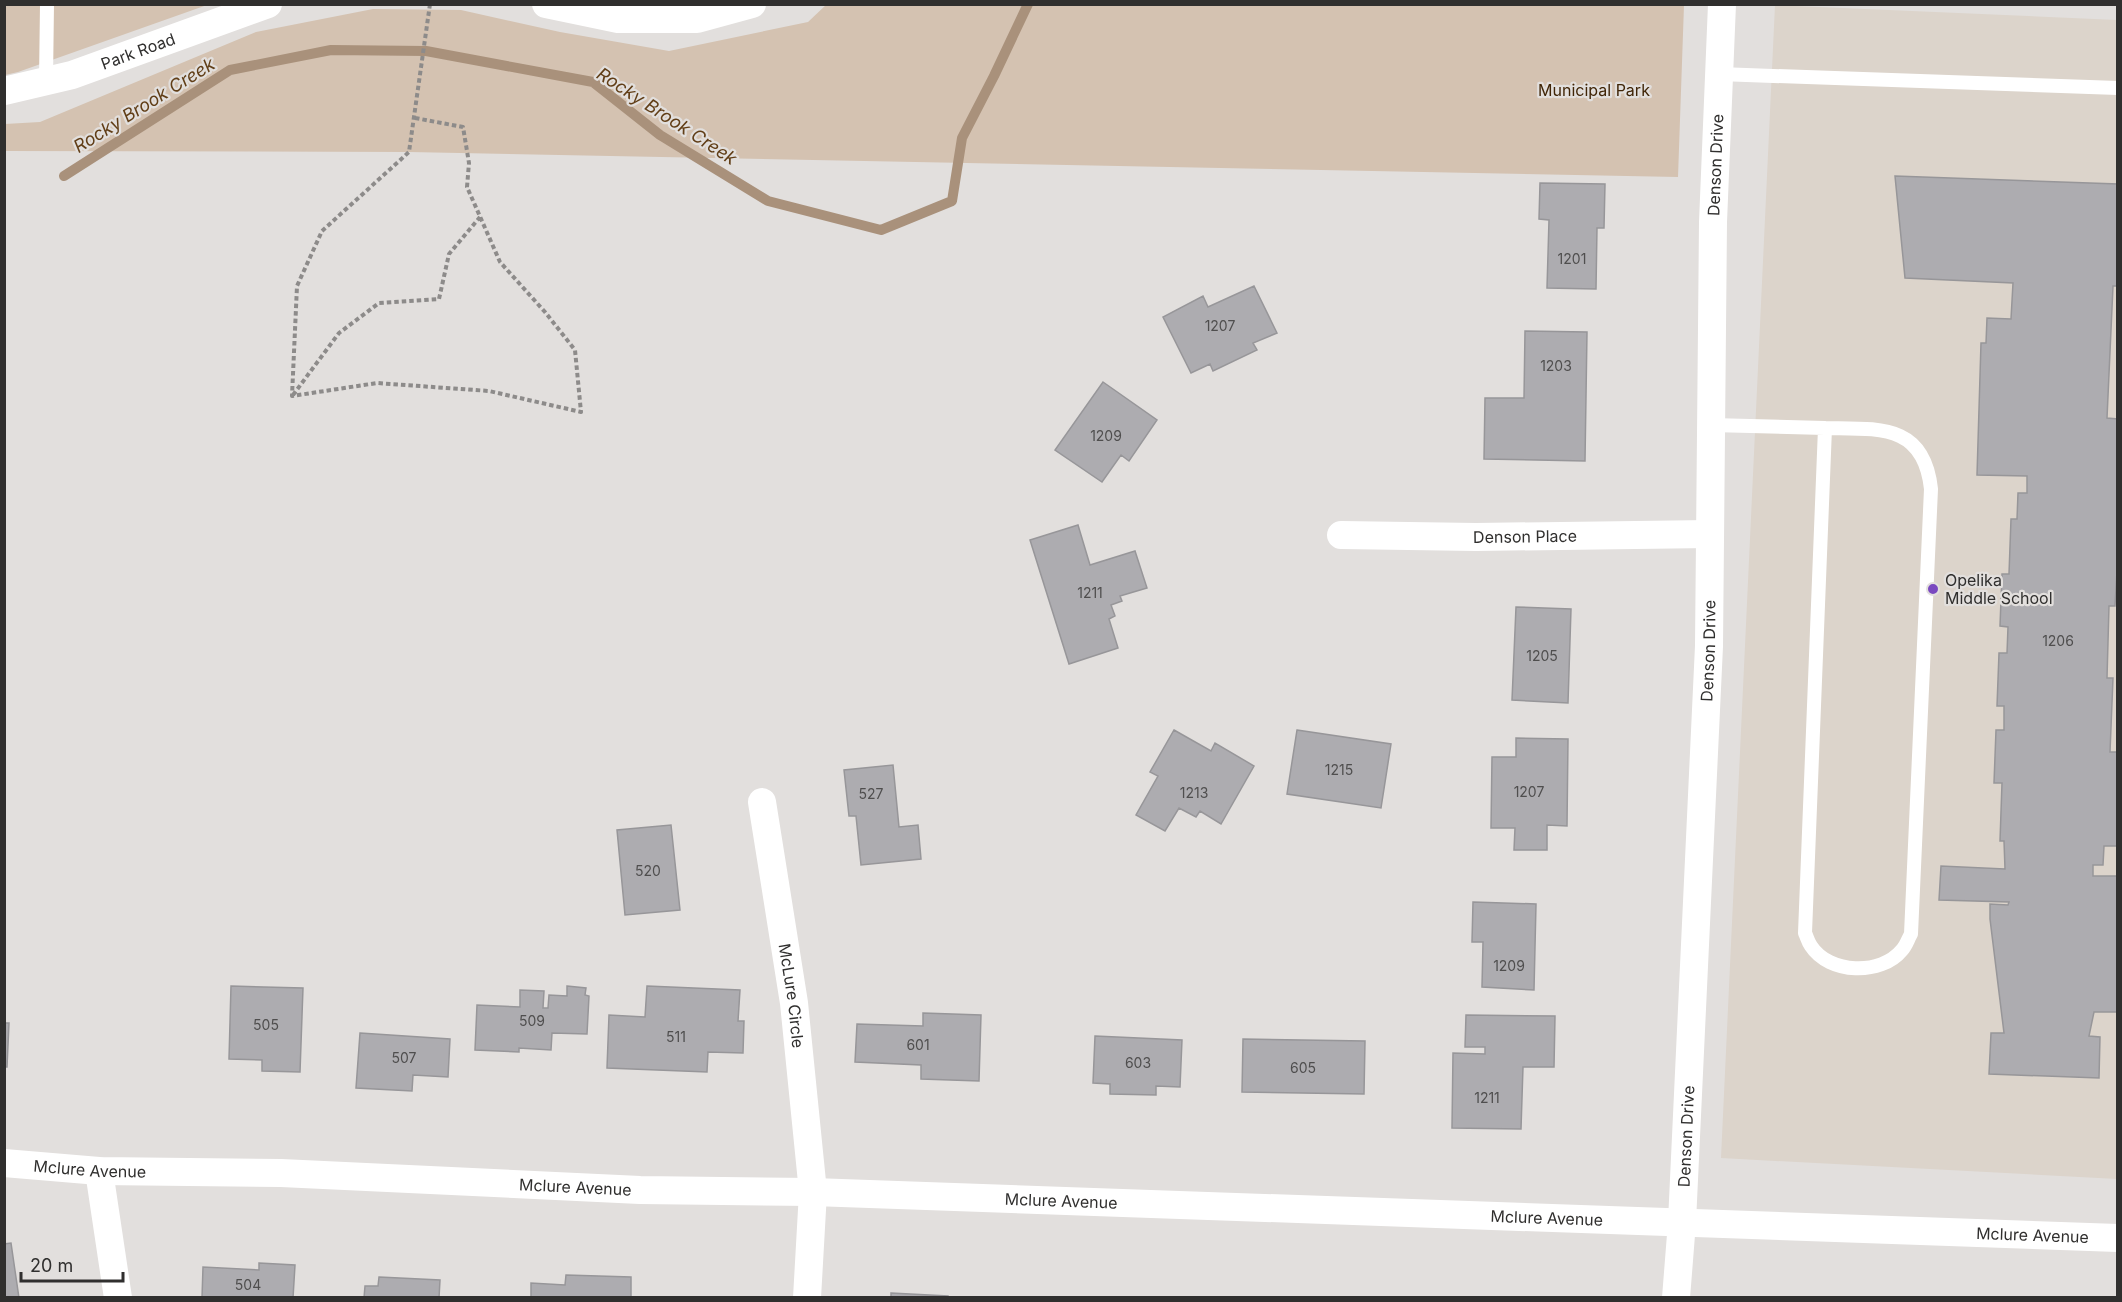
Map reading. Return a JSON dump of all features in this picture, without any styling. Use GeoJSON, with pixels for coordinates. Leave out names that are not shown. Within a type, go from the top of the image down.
{"type":"FeatureCollection","features":[{"type":"Feature","properties":{"kind":"street","name":"Park Road"},"geometry":{"type":"LineString","coordinates":[[4,91],[72,75],[268,4]]}},
{"type":"Feature","properties":{"kind":"street"},"geometry":{"type":"LineString","coordinates":[[546,4],[618,19],[697,19],[752,4]]}},
{"type":"Feature","properties":{"kind":"street","name":"Denson Drive"},"geometry":{"type":"LineString","coordinates":[[1676,1298],[1682,1222],[1709,646],[1713,222],[1722,4]]}},
{"type":"Feature","properties":{"kind":"street","name":"Denson Place"},"geometry":{"type":"LineString","coordinates":[[1341,535],[1476,537],[1710,534]]}},
{"type":"Feature","properties":{"kind":"street","name":"McLure Circle"},"geometry":{"type":"LineString","coordinates":[[762,802],[794,1003],[813,1192],[807,1298]]}},
{"type":"Feature","properties":{"kind":"street","name":"Mclure Avenue"},"geometry":{"type":"LineString","coordinates":[[4,1163],[99,1171],[281,1173],[640,1190],[813,1192],[2118,1238]]}},
{"type":"Feature","properties":{"kind":"street"},"geometry":{"type":"LineString","coordinates":[[99,1171],[118,1298]]}},
{"type":"Feature","properties":{"kind":"lane"},"geometry":{"type":"LineString","coordinates":[[46,81],[47,4]]}},
{"type":"Feature","properties":{"kind":"lane"},"geometry":{"type":"LineString","coordinates":[[1719,74],[2118,88]]}},
{"type":"Feature","properties":{"kind":"lane"},"geometry":{"type":"LineString","coordinates":[[1711,425],[1879,429],[1905,438],[1921,452],[1929,468],[1931,489],[1911,933],[1902,951],[1887,962],[1869,968],[1847,967],[1826,959],[1811,947],[1805,933],[1825,428]]}},
{"type":"Feature","properties":{"kind":"path"},"geometry":{"type":"LineString","coordinates":[[292,396],[297,286],[322,231],[409,152],[429,4]]}},
{"type":"Feature","properties":{"kind":"path"},"geometry":{"type":"LineString","coordinates":[[292,396],[376,383],[489,391],[581,412],[575,350],[545,312],[500,262],[467,187],[469,163],[463,127],[415,118]]}},
{"type":"Feature","properties":{"kind":"path"},"geometry":{"type":"LineString","coordinates":[[292,396],[339,333],[379,303],[439,298],[449,254],[480,217]]}},
{"type":"Feature","properties":{"kind":"shaded area","name":"Opelika Middle School"},"geometry":{"type":"Polygon","coordinates":[[[1775,5],[2117,20],[2117,1179],[1721,1158],[1775,5]]]}},
{"type":"Feature","properties":{"kind":"green space","name":"Municipal Park"},"geometry":{"type":"Polygon","coordinates":[[[827,4],[1684,5],[1678,177],[409,152],[5,151],[5,124],[40,122],[256,32],[373,9],[461,10],[560,32],[669,51],[808,22],[827,4]]]}},
{"type":"Feature","properties":{"kind":"green space"},"geometry":{"type":"Polygon","coordinates":[[[5,5],[207,5],[5,75],[5,5]]]}},
{"type":"Feature","properties":{"kind":"building","name":"Opelika Middle School"},"geometry":{"type":"Polygon","coordinates":[[[1895,176],[2118,184],[2118,286],[2113,286],[2107,418],[2118,419],[2118,554],[2115,606],[2109,606],[2107,678],[2113,678],[2110,752],[2118,752],[2118,846],[2104,846],[2103,865],[2093,865],[2093,876],[2118,876],[2118,1012],[2094,1012],[2089,1036],[2100,1037],[2099,1078],[1989,1074],[1991,1033],[2004,1033],[1990,904],[2008,905],[2009,902],[1939,900],[1941,866],[2005,869],[2004,841],[2000,841],[2002,783],[1994,783],[1996,730],[2004,730],[2004,706],[1997,706],[1999,653],[2007,653],[2008,627],[2000,626],[2002,574],[2009,574],[2011,519],[2017,519],[2018,493],[2027,493],[2027,476],[1977,475],[1981,343],[1986,343],[1987,318],[2011,319],[2013,283],[1905,278],[1895,176]]]}},
{"type":"Feature","properties":{"kind":"building"},"geometry":{"type":"Polygon","coordinates":[[[1540,183],[1605,184],[1604,228],[1597,228],[1596,289],[1547,288],[1549,220],[1539,219],[1540,183]]]}},
{"type":"Feature","properties":{"kind":"building"},"geometry":{"type":"Polygon","coordinates":[[[1254,286],[1277,333],[1253,343],[1257,350],[1213,371],[1210,364],[1191,373],[1163,317],[1203,296],[1208,307],[1254,286]]]}},
{"type":"Feature","properties":{"kind":"building"},"geometry":{"type":"Polygon","coordinates":[[[1525,331],[1587,332],[1585,461],[1484,459],[1485,398],[1524,398],[1525,331]]]}},
{"type":"Feature","properties":{"kind":"building"},"geometry":{"type":"Polygon","coordinates":[[[1103,382],[1157,420],[1129,461],[1121,455],[1102,482],[1055,450],[1103,382]]]}},
{"type":"Feature","properties":{"kind":"building"},"geometry":{"type":"Polygon","coordinates":[[[1078,525],[1090,565],[1135,551],[1147,588],[1120,596],[1122,601],[1111,605],[1115,616],[1109,619],[1118,648],[1069,664],[1030,540],[1078,525]]]}},
{"type":"Feature","properties":{"kind":"building"},"geometry":{"type":"Polygon","coordinates":[[[1516,607],[1571,609],[1568,703],[1512,700],[1516,607]]]}},
{"type":"Feature","properties":{"kind":"building"},"geometry":{"type":"Polygon","coordinates":[[[1174,730],[1211,751],[1215,743],[1254,766],[1221,824],[1200,811],[1196,817],[1179,808],[1165,831],[1136,815],[1158,776],[1150,772],[1174,730]]]}},
{"type":"Feature","properties":{"kind":"building"},"geometry":{"type":"Polygon","coordinates":[[[1297,730],[1391,744],[1381,808],[1287,794],[1297,730]]]}},
{"type":"Feature","properties":{"kind":"building"},"geometry":{"type":"Polygon","coordinates":[[[1516,738],[1568,739],[1567,826],[1547,825],[1547,850],[1514,850],[1515,828],[1491,828],[1492,757],[1516,757],[1516,738]]]}},
{"type":"Feature","properties":{"kind":"building"},"geometry":{"type":"Polygon","coordinates":[[[893,765],[899,827],[918,825],[921,859],[861,865],[856,816],[849,816],[844,770],[893,765]]]}},
{"type":"Feature","properties":{"kind":"building"},"geometry":{"type":"Polygon","coordinates":[[[671,825],[680,910],[625,915],[617,830],[671,825]]]}},
{"type":"Feature","properties":{"kind":"building"},"geometry":{"type":"Polygon","coordinates":[[[1473,902],[1536,904],[1534,990],[1482,987],[1483,942],[1472,942],[1473,902]]]}},
{"type":"Feature","properties":{"kind":"building"},"geometry":{"type":"Polygon","coordinates":[[[231,986],[303,988],[300,1072],[262,1071],[262,1060],[229,1059],[231,986]]]}},
{"type":"Feature","properties":{"kind":"building"},"geometry":{"type":"Polygon","coordinates":[[[567,986],[586,988],[585,995],[589,996],[587,1034],[552,1033],[551,1050],[519,1048],[519,1052],[475,1050],[477,1005],[520,1007],[520,990],[544,991],[543,1008],[548,1008],[549,995],[567,996],[567,986]]]}},
{"type":"Feature","properties":{"kind":"building"},"geometry":{"type":"Polygon","coordinates":[[[647,986],[740,990],[738,1021],[744,1021],[743,1053],[708,1052],[707,1072],[607,1068],[609,1015],[645,1017],[647,986]]]}},
{"type":"Feature","properties":{"kind":"building"},"geometry":{"type":"Polygon","coordinates":[[[923,1013],[981,1015],[979,1081],[921,1079],[921,1065],[855,1062],[857,1024],[923,1026],[923,1013]]]}},
{"type":"Feature","properties":{"kind":"building"},"geometry":{"type":"Polygon","coordinates":[[[1466,1015],[1555,1016],[1554,1067],[1523,1067],[1521,1129],[1452,1128],[1453,1053],[1485,1054],[1485,1047],[1465,1047],[1466,1015]]]}},
{"type":"Feature","properties":{"kind":"building"},"geometry":{"type":"Polygon","coordinates":[[[4,1023],[9,1023],[7,1067],[4,1067],[4,1023]]]}},
{"type":"Feature","properties":{"kind":"building"},"geometry":{"type":"Polygon","coordinates":[[[360,1033],[450,1039],[448,1077],[413,1075],[412,1091],[356,1088],[360,1033]]]}},
{"type":"Feature","properties":{"kind":"building"},"geometry":{"type":"Polygon","coordinates":[[[1095,1036],[1182,1040],[1180,1087],[1156,1086],[1156,1095],[1110,1094],[1110,1084],[1093,1083],[1095,1036]]]}},
{"type":"Feature","properties":{"kind":"building"},"geometry":{"type":"Polygon","coordinates":[[[1243,1039],[1365,1041],[1364,1094],[1242,1092],[1243,1039]]]}},
{"type":"Feature","properties":{"kind":"building"},"geometry":{"type":"Polygon","coordinates":[[[11,1243],[19,1298],[4,1298],[4,1244],[11,1243]]]}},
{"type":"Feature","properties":{"kind":"building"},"geometry":{"type":"Polygon","coordinates":[[[259,1263],[295,1265],[293,1298],[202,1298],[203,1267],[259,1270],[259,1263]]]}},
{"type":"Feature","properties":{"kind":"building"},"geometry":{"type":"Polygon","coordinates":[[[566,1275],[631,1277],[631,1298],[531,1298],[531,1283],[565,1285],[566,1275]]]}},
{"type":"Feature","properties":{"kind":"building"},"geometry":{"type":"Polygon","coordinates":[[[379,1277],[440,1280],[439,1298],[364,1298],[365,1286],[378,1286],[379,1277]]]}},
{"type":"Feature","properties":{"kind":"building"},"geometry":{"type":"Polygon","coordinates":[[[891,1293],[948,1296],[948,1298],[891,1298],[891,1293]]]}},
{"type":"Feature","properties":{"kind":"waterway","name":"Rocky Brook Creek"},"geometry":{"type":"LineString","coordinates":[[64,176],[230,70],[331,50],[426,51],[593,82],[660,135],[768,201],[881,230],[952,201],[962,138],[1028,4]]}},
{"type":"Feature","properties":{"kind":"place","name":"Opelika Middle School"},"geometry":{"type":"Point","coordinates":[1933,589]}}]}
